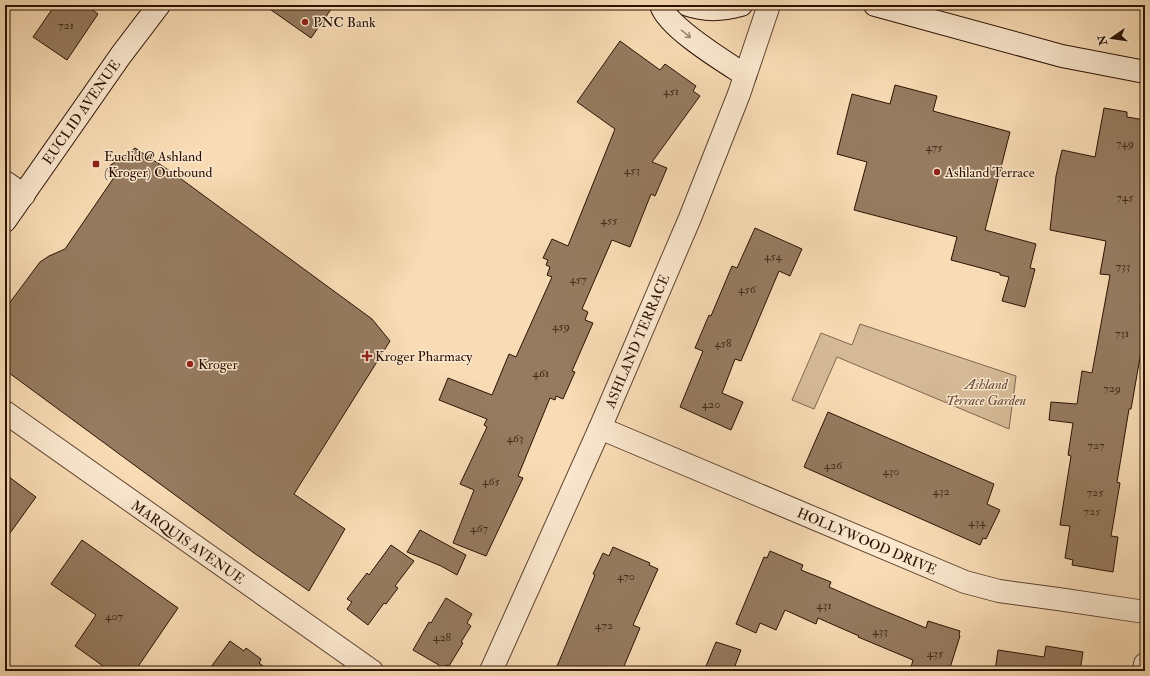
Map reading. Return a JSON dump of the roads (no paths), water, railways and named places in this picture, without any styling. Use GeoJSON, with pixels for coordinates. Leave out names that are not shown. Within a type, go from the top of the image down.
{"type":"FeatureCollection","features":[{"type":"Feature","properties":{"kind":"street","name":"EUCLID AVENUE"},"geometry":{"type":"LineString","coordinates":[[5,221],[121,55],[159,5]]}},
{"type":"Feature","properties":{"kind":"street"},"geometry":{"type":"LineString","coordinates":[[661,5],[662,10],[671,22],[714,55],[745,76]]}},
{"type":"Feature","properties":{"kind":"street"},"geometry":{"type":"LineString","coordinates":[[688,5],[703,9],[716,9],[741,5]]}},
{"type":"Feature","properties":{"kind":"street","name":"ASHLAND TERRACE"},"geometry":{"type":"LineString","coordinates":[[490,671],[600,428],[690,218],[739,94],[769,5]]}},
{"type":"Feature","properties":{"kind":"street"},"geometry":{"type":"LineString","coordinates":[[875,5],[1062,56],[1145,72]]}},
{"type":"Feature","properties":{"kind":"street"},"geometry":{"type":"LineString","coordinates":[[5,182],[24,195]]}},
{"type":"Feature","properties":{"kind":"street","name":"MARQUIS AVENUE"},"geometry":{"type":"LineString","coordinates":[[5,412],[372,671]]}},
{"type":"Feature","properties":{"kind":"street","name":"HOLLYWOOD DRIVE"},"geometry":{"type":"LineString","coordinates":[[600,428],[965,582],[1000,591],[1058,598],[1145,612]]}},
{"type":"Feature","properties":{"kind":"street"},"geometry":{"type":"LineString","coordinates":[[1144,671],[1145,664]]}},
{"type":"Feature","properties":{"kind":"place","name":"PNC Bank"},"geometry":{"type":"Point","coordinates":[305,22]}},
{"type":"Feature","properties":{"kind":"place","name":"Euclid @ Ashland (Kroger) Outbound"},"geometry":{"type":"Point","coordinates":[96,164]}},
{"type":"Feature","properties":{"kind":"place","name":"Ashland Terrace"},"geometry":{"type":"Point","coordinates":[937,172]}},
{"type":"Feature","properties":{"kind":"place","name":"Kroger Pharmacy"},"geometry":{"type":"Point","coordinates":[367,356]}},
{"type":"Feature","properties":{"kind":"place","name":"Kroger"},"geometry":{"type":"Point","coordinates":[190,364]}},
{"type":"Feature","properties":{"kind":"park label","name":"Ashland Terrace Garden"},"geometry":{"type":"Point","coordinates":[986,392]}}]}
